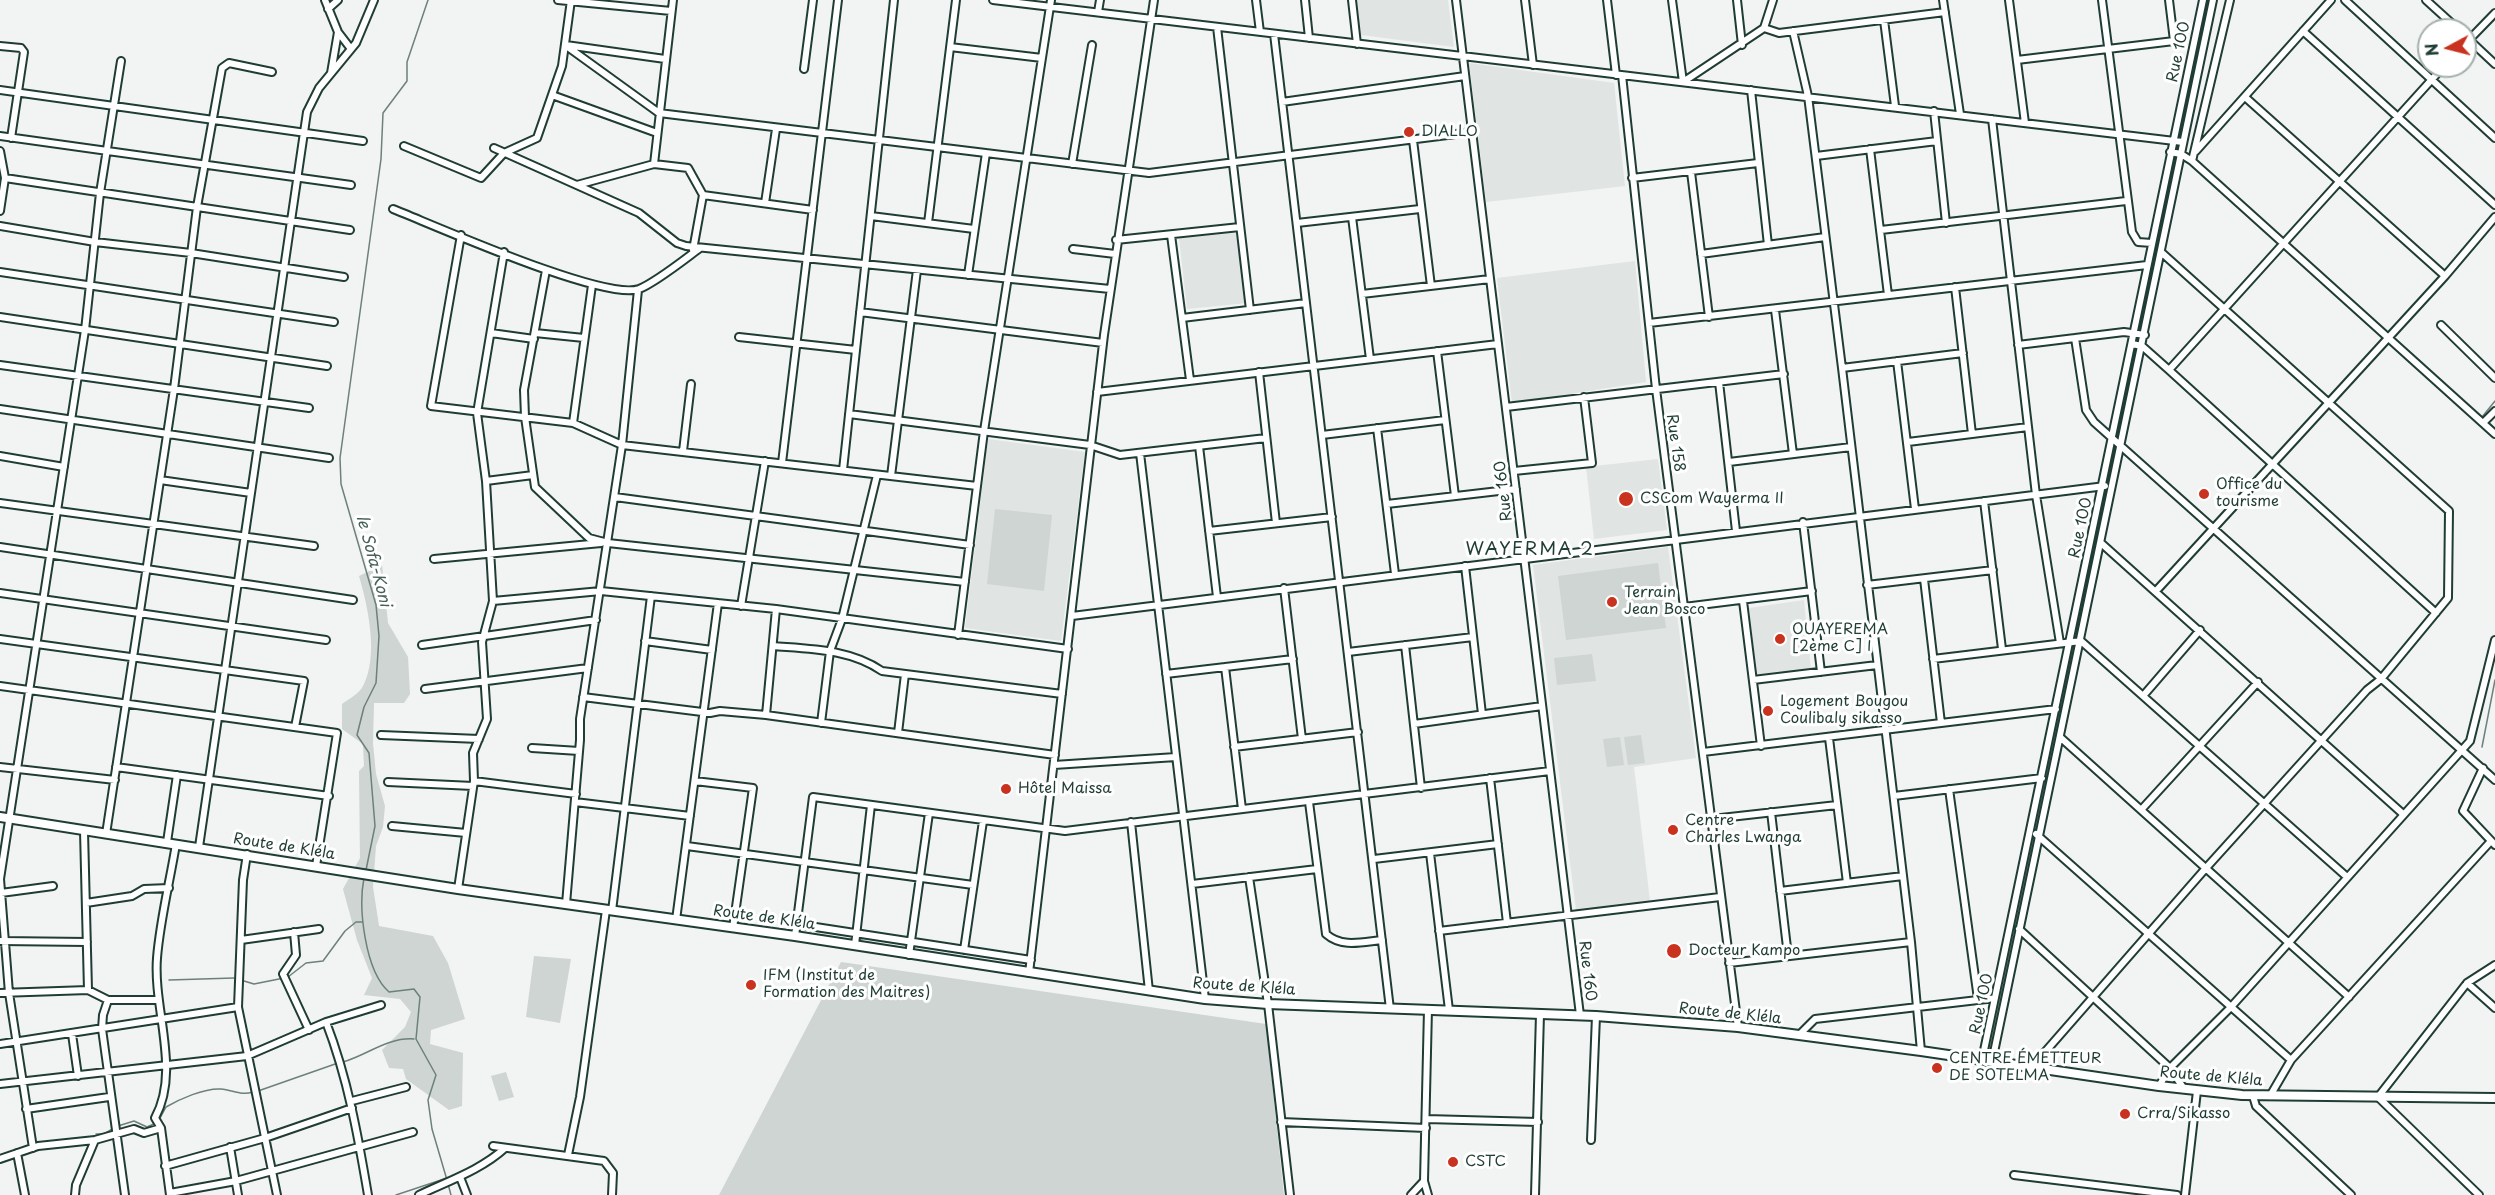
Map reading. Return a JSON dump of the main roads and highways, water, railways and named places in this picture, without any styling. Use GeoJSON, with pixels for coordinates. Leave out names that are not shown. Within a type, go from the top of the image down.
{"type":"FeatureCollection","features":[{"type":"Feature","properties":{"kind":"main road","name":"Route de Kléla"},"geometry":{"type":"LineString","coordinates":[[0,818],[247,854],[458,889],[795,936],[1205,999],[1268,1004],[1580,1015],[1738,1027],[2159,1086],[2253,1096],[2495,1098]]}},
{"type":"Feature","properties":{"kind":"waterway","name":"le Sofa-Koni"},"geometry":{"type":"LineString","coordinates":[[366,870],[375,826],[369,753],[357,735],[364,707],[376,683],[379,636],[376,605],[341,484],[340,458],[381,159],[383,113],[407,81],[407,62],[428,0]]}},
{"type":"Feature","properties":{"kind":"waterway"},"geometry":{"type":"LineString","coordinates":[[2482,417],[2495,401]]}},
{"type":"Feature","properties":{"kind":"waterway"},"geometry":{"type":"LineString","coordinates":[[2490,424],[2495,429]]}},
{"type":"Feature","properties":{"kind":"waterway"},"geometry":{"type":"LineString","coordinates":[[2482,747],[2495,680]]}},
{"type":"Feature","properties":{"kind":"waterway","name":"le Sofa-Koni"},"geometry":{"type":"LineString","coordinates":[[364,878],[363,922],[374,970],[389,992],[414,989],[420,997],[416,1039],[436,1075],[428,1100],[432,1129],[447,1180]]}},
{"type":"Feature","properties":{"kind":"waterway"},"geometry":{"type":"LineString","coordinates":[[288,977],[306,963],[323,961],[345,931],[356,922],[362,922]]}},
{"type":"Feature","properties":{"kind":"waterway"},"geometry":{"type":"LineString","coordinates":[[169,980],[234,978]]}},
{"type":"Feature","properties":{"kind":"waterway"},"geometry":{"type":"LineString","coordinates":[[244,981],[254,984],[284,978]]}},
{"type":"Feature","properties":{"kind":"waterway"},"geometry":{"type":"LineString","coordinates":[[343,1062],[395,1041],[414,1039]]}},
{"type":"Feature","properties":{"kind":"waterway"},"geometry":{"type":"LineString","coordinates":[[258,1091],[338,1063]]}},
{"type":"Feature","properties":{"kind":"waterway"},"geometry":{"type":"LineString","coordinates":[[159,1120],[166,1107],[200,1092],[214,1089],[241,1093],[253,1092]]}},
{"type":"Feature","properties":{"kind":"waterway"},"geometry":{"type":"LineString","coordinates":[[118,1126],[134,1121],[147,1127],[156,1123]]}},
{"type":"Feature","properties":{"kind":"waterway"},"geometry":{"type":"LineString","coordinates":[[96,1134],[104,1134],[114,1128]]}},
{"type":"Feature","properties":{"kind":"waterway"},"geometry":{"type":"LineString","coordinates":[[396,1195],[447,1178]]}},
{"type":"Feature","properties":{"kind":"waterway","name":"le Sofa-Koni"},"geometry":{"type":"LineString","coordinates":[[448,1184],[451,1195]]}},
{"type":"Feature","properties":{"kind":"place","name":"DIALLO"},"geometry":{"type":"Point","coordinates":[1409,132]}},
{"type":"Feature","properties":{"kind":"place","name":"Office du tourisme"},"geometry":{"type":"Point","coordinates":[2204,494]}},
{"type":"Feature","properties":{"kind":"place","name":"CSCom Wayerma II"},"geometry":{"type":"Point","coordinates":[1626,499]}},
{"type":"Feature","properties":{"kind":"place","name":"Terrain Jean Bosco"},"geometry":{"type":"Point","coordinates":[1612,602]}},
{"type":"Feature","properties":{"kind":"place","name":"OUAYEREMA [2ème C] I"},"geometry":{"type":"Point","coordinates":[1780,639]}},
{"type":"Feature","properties":{"kind":"place","name":"Logement Bougou Coulibaly sikasso"},"geometry":{"type":"Point","coordinates":[1768,711]}},
{"type":"Feature","properties":{"kind":"place","name":"Hôtel Maissa"},"geometry":{"type":"Point","coordinates":[1006,789]}},
{"type":"Feature","properties":{"kind":"place","name":"Centre Charles Lwanga"},"geometry":{"type":"Point","coordinates":[1673,830]}},
{"type":"Feature","properties":{"kind":"place","name":"Docteur Kampo"},"geometry":{"type":"Point","coordinates":[1674,951]}},
{"type":"Feature","properties":{"kind":"place","name":"IFM (Institut de Formation des Maitres)"},"geometry":{"type":"Point","coordinates":[751,985]}},
{"type":"Feature","properties":{"kind":"place","name":"CENTRE ÉMETTEUR DE SOTELMA"},"geometry":{"type":"Point","coordinates":[1937,1068]}},
{"type":"Feature","properties":{"kind":"place","name":"Crra/Sikasso"},"geometry":{"type":"Point","coordinates":[2125,1114]}},
{"type":"Feature","properties":{"kind":"place","name":"CSTC"},"geometry":{"type":"Point","coordinates":[1453,1162]}},
{"type":"Feature","properties":{"kind":"district","name":"WAYERMA 2"},"geometry":{"type":"Point","coordinates":[1530,550]}}]}
